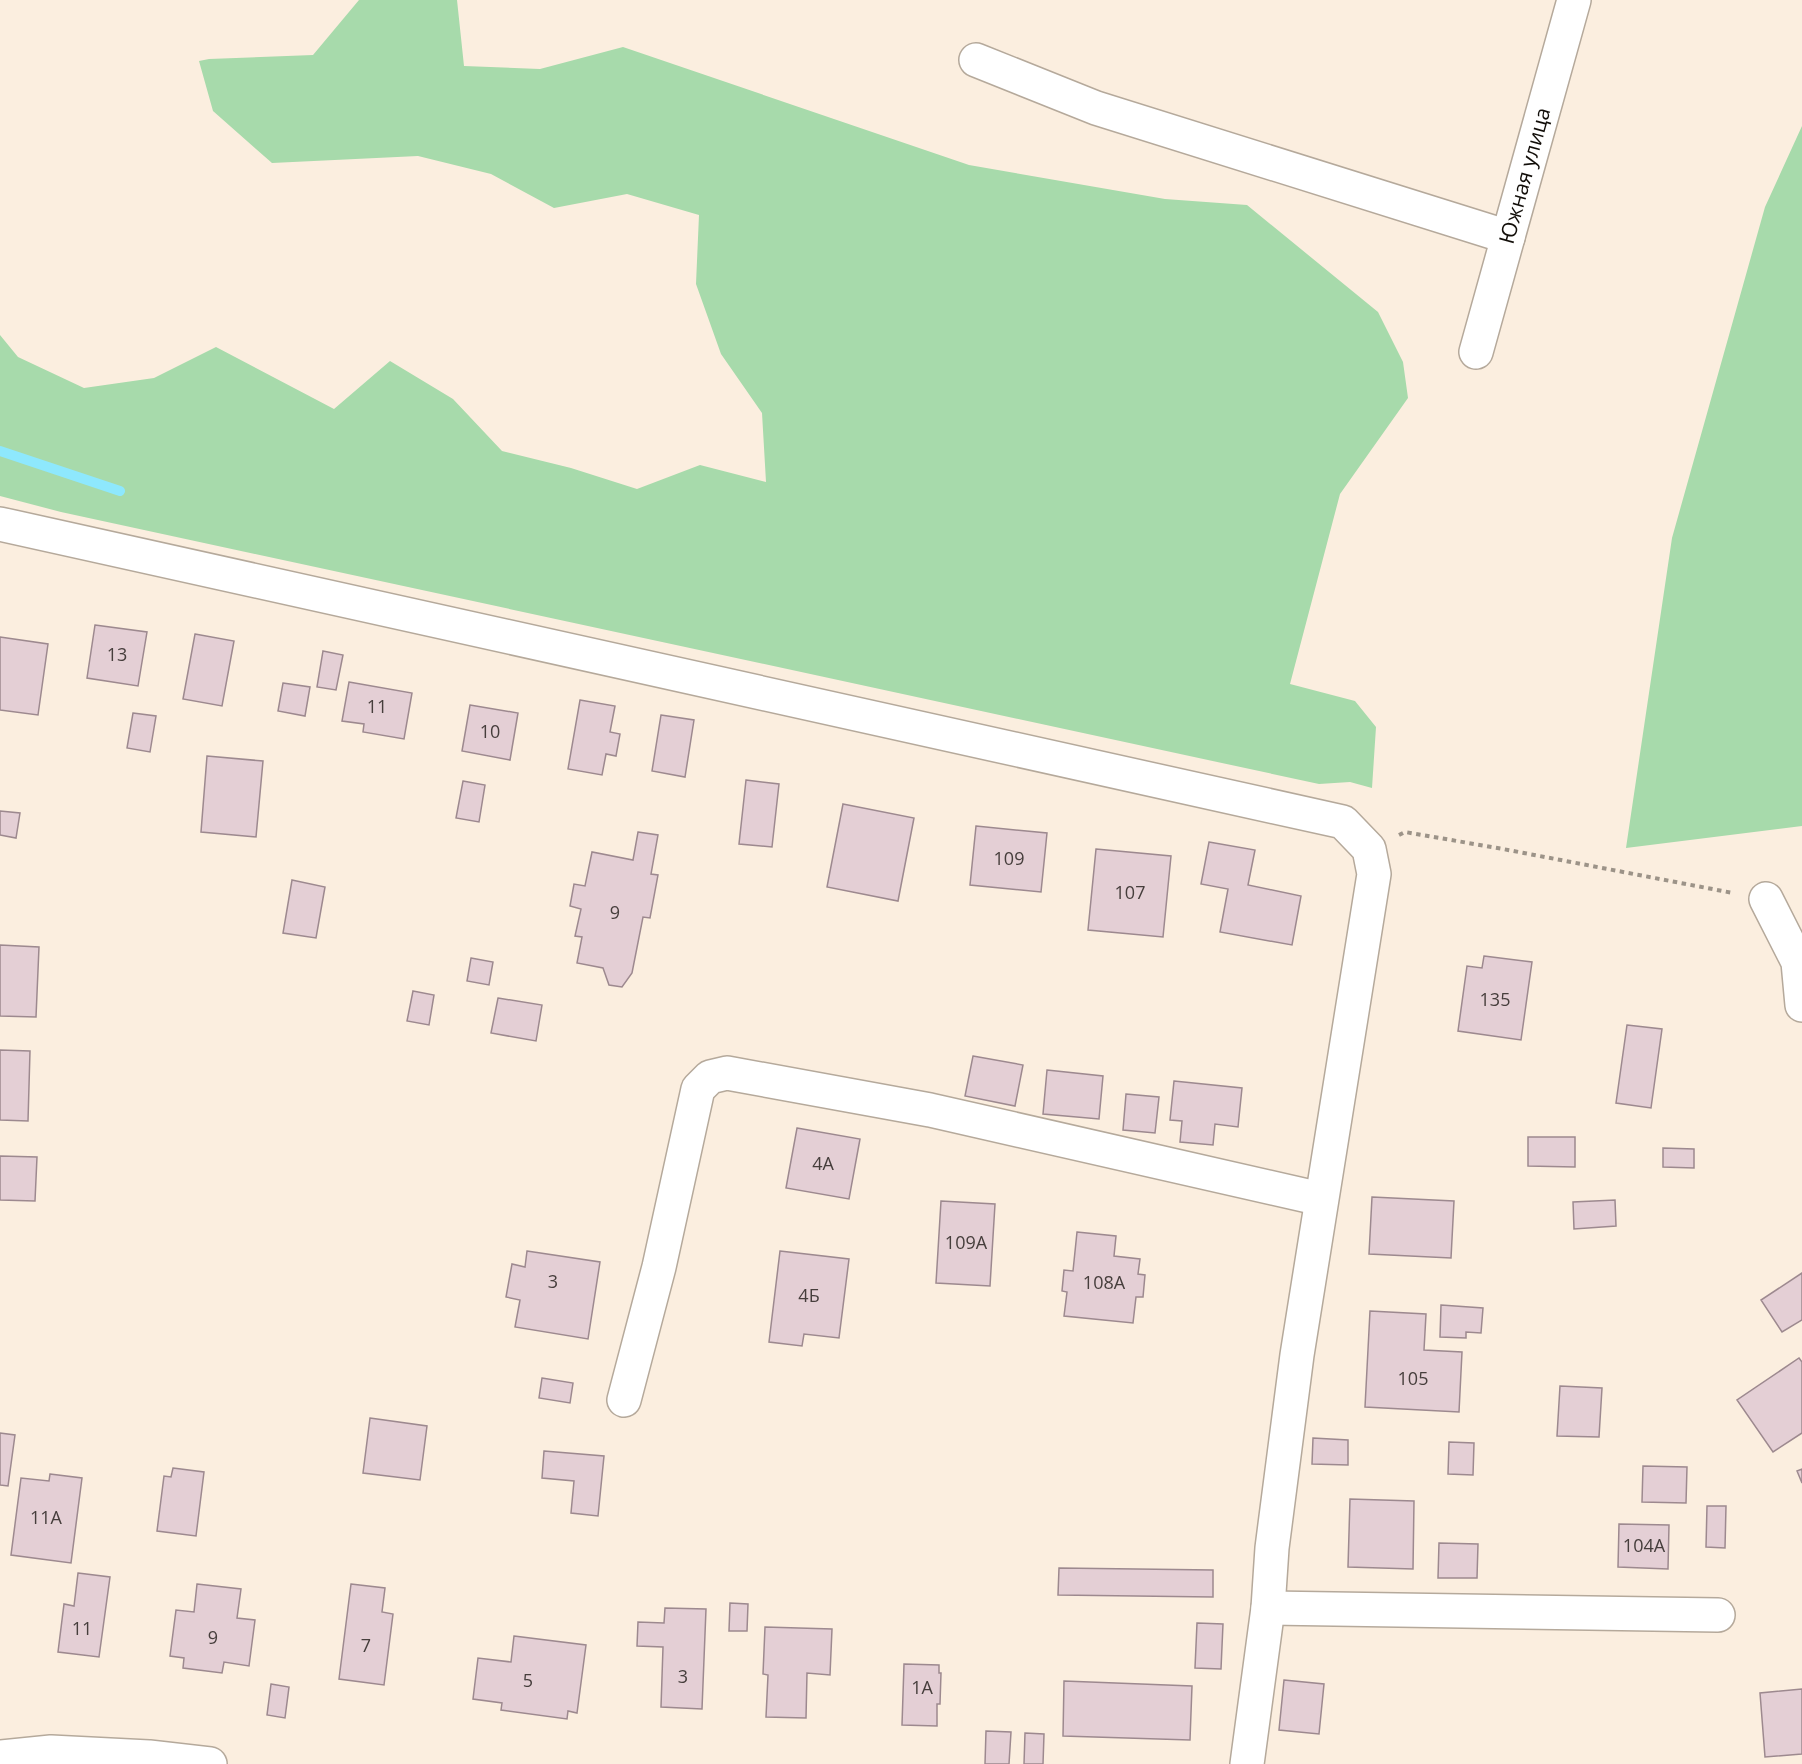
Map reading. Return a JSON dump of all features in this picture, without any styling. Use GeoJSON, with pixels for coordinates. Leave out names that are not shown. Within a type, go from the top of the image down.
{"type":"FeatureCollection","features":[{"type":"Feature","properties":{"kind":"street","name":"Южная улица"},"geometry":{"type":"LineString","coordinates":[[1476,352],[1574,0]]}},
{"type":"Feature","properties":{"kind":"street"},"geometry":{"type":"LineString","coordinates":[[976,60],[1096,108],[1508,237]]}},
{"type":"Feature","properties":{"kind":"street"},"geometry":{"type":"LineString","coordinates":[[0,524],[1343,822],[1369,849],[1374,874],[1298,1355],[1272,1548],[1268,1608],[1246,1764]]}},
{"type":"Feature","properties":{"kind":"street"},"geometry":{"type":"LineString","coordinates":[[1766,899],[1798,962],[1802,1005]]}},
{"type":"Feature","properties":{"kind":"street"},"geometry":{"type":"LineString","coordinates":[[624,1400],[659,1267],[698,1089],[710,1077],[726,1073],[930,1110],[1321,1199]]}},
{"type":"Feature","properties":{"kind":"street"},"geometry":{"type":"LineString","coordinates":[[1268,1608],[1718,1615]]}},
{"type":"Feature","properties":{"kind":"street"},"geometry":{"type":"LineString","coordinates":[[0,1757],[51,1752],[149,1757],[210,1764]]}},
{"type":"Feature","properties":{"kind":"path"},"geometry":{"type":"LineString","coordinates":[[1369,849],[1405,832],[1766,899]]}},
{"type":"Feature","properties":{"kind":"green space"},"geometry":{"type":"Polygon","coordinates":[[[359,0],[457,0],[464,66],[540,69],[623,47],[969,165],[1165,199],[1247,205],[1378,312],[1403,362],[1408,398],[1340,494],[1290,684],[1355,701],[1376,727],[1372,788],[1350,782],[1319,784],[61,512],[0,496],[0,335],[18,357],[84,388],[154,378],[216,347],[334,409],[390,361],[453,399],[502,451],[571,468],[637,489],[700,465],[766,482],[762,413],[721,354],[696,284],[699,215],[627,194],[554,208],[491,174],[418,156],[272,163],[213,111],[199,61],[313,55],[359,0]]]}},
{"type":"Feature","properties":{"kind":"green space"},"geometry":{"type":"Polygon","coordinates":[[[1802,126],[1802,826],[1626,848],[1672,538],[1765,207],[1802,126]]]}},
{"type":"Feature","properties":{"kind":"building"},"geometry":{"type":"Polygon","coordinates":[[[95,625],[147,632],[138,686],[87,678],[95,625]]]}},
{"type":"Feature","properties":{"kind":"building"},"geometry":{"type":"Polygon","coordinates":[[[195,634],[234,641],[222,706],[183,699],[195,634]]]}},
{"type":"Feature","properties":{"kind":"building"},"geometry":{"type":"Polygon","coordinates":[[[0,637],[48,644],[38,715],[0,710],[0,637]]]}},
{"type":"Feature","properties":{"kind":"building"},"geometry":{"type":"Polygon","coordinates":[[[323,651],[343,655],[336,690],[317,687],[323,651]]]}},
{"type":"Feature","properties":{"kind":"building"},"geometry":{"type":"Polygon","coordinates":[[[349,682],[412,693],[404,739],[363,732],[364,724],[342,721],[349,682]]]}},
{"type":"Feature","properties":{"kind":"building"},"geometry":{"type":"Polygon","coordinates":[[[283,683],[310,687],[305,716],[278,711],[283,683]]]}},
{"type":"Feature","properties":{"kind":"building"},"geometry":{"type":"Polygon","coordinates":[[[580,700],[615,706],[610,732],[620,734],[616,756],[606,754],[602,775],[568,769],[580,700]]]}},
{"type":"Feature","properties":{"kind":"building"},"geometry":{"type":"Polygon","coordinates":[[[470,705],[518,713],[510,760],[462,751],[470,705]]]}},
{"type":"Feature","properties":{"kind":"building"},"geometry":{"type":"Polygon","coordinates":[[[133,713],[156,716],[150,752],[127,748],[133,713]]]}},
{"type":"Feature","properties":{"kind":"building"},"geometry":{"type":"Polygon","coordinates":[[[661,715],[694,720],[685,777],[652,771],[661,715]]]}},
{"type":"Feature","properties":{"kind":"building"},"geometry":{"type":"Polygon","coordinates":[[[207,756],[263,761],[256,837],[201,832],[207,756]]]}},
{"type":"Feature","properties":{"kind":"building"},"geometry":{"type":"Polygon","coordinates":[[[746,780],[779,784],[772,847],[739,844],[746,780]]]}},
{"type":"Feature","properties":{"kind":"building"},"geometry":{"type":"Polygon","coordinates":[[[463,781],[485,785],[479,822],[456,818],[463,781]]]}},
{"type":"Feature","properties":{"kind":"building"},"geometry":{"type":"Polygon","coordinates":[[[843,804],[914,818],[898,901],[827,887],[843,804]]]}},
{"type":"Feature","properties":{"kind":"building"},"geometry":{"type":"Polygon","coordinates":[[[0,811],[20,813],[16,838],[0,835],[0,811]]]}},
{"type":"Feature","properties":{"kind":"building"},"geometry":{"type":"Polygon","coordinates":[[[976,826],[1047,833],[1041,892],[970,885],[976,826]]]}},
{"type":"Feature","properties":{"kind":"building"},"geometry":{"type":"Polygon","coordinates":[[[638,832],[658,835],[651,874],[658,875],[650,918],[643,917],[632,973],[622,987],[609,985],[603,968],[577,963],[582,937],[575,936],[581,909],[570,906],[574,884],[585,886],[592,852],[633,860],[638,832]]]}},
{"type":"Feature","properties":{"kind":"building"},"geometry":{"type":"Polygon","coordinates":[[[1209,842],[1255,850],[1248,885],[1301,896],[1292,945],[1220,932],[1228,889],[1201,884],[1209,842]]]}},
{"type":"Feature","properties":{"kind":"building"},"geometry":{"type":"Polygon","coordinates":[[[1096,849],[1171,856],[1163,937],[1088,930],[1096,849]]]}},
{"type":"Feature","properties":{"kind":"building"},"geometry":{"type":"Polygon","coordinates":[[[292,880],[325,887],[316,938],[283,933],[292,880]]]}},
{"type":"Feature","properties":{"kind":"building"},"geometry":{"type":"Polygon","coordinates":[[[0,945],[39,947],[36,1017],[0,1016],[0,945]]]}},
{"type":"Feature","properties":{"kind":"building"},"geometry":{"type":"Polygon","coordinates":[[[1484,956],[1532,962],[1521,1040],[1458,1031],[1467,966],[1482,968],[1484,956]]]}},
{"type":"Feature","properties":{"kind":"building"},"geometry":{"type":"Polygon","coordinates":[[[471,958],[493,962],[489,985],[467,981],[471,958]]]}},
{"type":"Feature","properties":{"kind":"building"},"geometry":{"type":"Polygon","coordinates":[[[413,991],[434,995],[429,1025],[407,1021],[413,991]]]}},
{"type":"Feature","properties":{"kind":"building"},"geometry":{"type":"Polygon","coordinates":[[[498,998],[542,1005],[536,1041],[491,1033],[498,998]]]}},
{"type":"Feature","properties":{"kind":"building"},"geometry":{"type":"Polygon","coordinates":[[[1627,1025],[1662,1029],[1651,1108],[1616,1103],[1627,1025]]]}},
{"type":"Feature","properties":{"kind":"building"},"geometry":{"type":"Polygon","coordinates":[[[0,1050],[30,1051],[28,1121],[0,1120],[0,1050]]]}},
{"type":"Feature","properties":{"kind":"building"},"geometry":{"type":"Polygon","coordinates":[[[973,1056],[1023,1065],[1015,1106],[965,1096],[973,1056]]]}},
{"type":"Feature","properties":{"kind":"building"},"geometry":{"type":"Polygon","coordinates":[[[1047,1070],[1103,1076],[1099,1119],[1043,1114],[1047,1070]]]}},
{"type":"Feature","properties":{"kind":"building"},"geometry":{"type":"Polygon","coordinates":[[[1174,1081],[1242,1088],[1238,1127],[1215,1124],[1213,1145],[1180,1142],[1182,1121],[1170,1120],[1174,1081]]]}},
{"type":"Feature","properties":{"kind":"building"},"geometry":{"type":"Polygon","coordinates":[[[1126,1094],[1159,1097],[1155,1133],[1123,1130],[1126,1094]]]}},
{"type":"Feature","properties":{"kind":"building"},"geometry":{"type":"Polygon","coordinates":[[[797,1128],[860,1139],[849,1199],[786,1188],[797,1128]]]}},
{"type":"Feature","properties":{"kind":"building"},"geometry":{"type":"Polygon","coordinates":[[[1528,1137],[1575,1137],[1575,1167],[1528,1166],[1528,1137]]]}},
{"type":"Feature","properties":{"kind":"building"},"geometry":{"type":"Polygon","coordinates":[[[1663,1148],[1694,1149],[1694,1168],[1663,1167],[1663,1148]]]}},
{"type":"Feature","properties":{"kind":"building"},"geometry":{"type":"Polygon","coordinates":[[[0,1156],[37,1157],[35,1201],[0,1200],[0,1156]]]}},
{"type":"Feature","properties":{"kind":"building"},"geometry":{"type":"Polygon","coordinates":[[[1372,1197],[1454,1201],[1451,1258],[1369,1254],[1372,1197]]]}},
{"type":"Feature","properties":{"kind":"building"},"geometry":{"type":"Polygon","coordinates":[[[1615,1200],[1616,1226],[1574,1229],[1573,1202],[1615,1200]]]}},
{"type":"Feature","properties":{"kind":"building"},"geometry":{"type":"Polygon","coordinates":[[[941,1201],[995,1204],[990,1286],[936,1283],[941,1201]]]}},
{"type":"Feature","properties":{"kind":"building"},"geometry":{"type":"Polygon","coordinates":[[[1077,1232],[1116,1236],[1114,1256],[1140,1259],[1138,1274],[1145,1275],[1143,1297],[1136,1297],[1133,1323],[1064,1316],[1067,1292],[1062,1291],[1064,1270],[1073,1271],[1077,1232]]]}},
{"type":"Feature","properties":{"kind":"building"},"geometry":{"type":"Polygon","coordinates":[[[527,1251],[600,1262],[588,1339],[515,1327],[520,1300],[506,1297],[512,1264],[525,1267],[527,1251]]]}},
{"type":"Feature","properties":{"kind":"building"},"geometry":{"type":"Polygon","coordinates":[[[780,1251],[849,1259],[839,1338],[804,1334],[802,1346],[769,1342],[780,1251]]]}},
{"type":"Feature","properties":{"kind":"building"},"geometry":{"type":"Polygon","coordinates":[[[1802,1273],[1802,1320],[1782,1332],[1761,1300],[1802,1273]]]}},
{"type":"Feature","properties":{"kind":"building"},"geometry":{"type":"Polygon","coordinates":[[[1441,1305],[1483,1308],[1481,1333],[1466,1332],[1466,1338],[1440,1337],[1441,1305]]]}},
{"type":"Feature","properties":{"kind":"building"},"geometry":{"type":"Polygon","coordinates":[[[1370,1311],[1426,1314],[1424,1350],[1462,1352],[1459,1412],[1365,1407],[1370,1311]]]}},
{"type":"Feature","properties":{"kind":"building"},"geometry":{"type":"Polygon","coordinates":[[[1799,1358],[1802,1362],[1802,1433],[1773,1452],[1737,1400],[1799,1358]]]}},
{"type":"Feature","properties":{"kind":"building"},"geometry":{"type":"Polygon","coordinates":[[[542,1378],[573,1383],[570,1403],[539,1398],[542,1378]]]}},
{"type":"Feature","properties":{"kind":"building"},"geometry":{"type":"Polygon","coordinates":[[[1560,1386],[1602,1388],[1599,1437],[1557,1436],[1560,1386]]]}},
{"type":"Feature","properties":{"kind":"building"},"geometry":{"type":"Polygon","coordinates":[[[370,1418],[427,1426],[420,1480],[363,1473],[370,1418]]]}},
{"type":"Feature","properties":{"kind":"building"},"geometry":{"type":"Polygon","coordinates":[[[0,1433],[15,1435],[8,1486],[0,1485],[0,1433]]]}},
{"type":"Feature","properties":{"kind":"building"},"geometry":{"type":"Polygon","coordinates":[[[1313,1438],[1348,1440],[1348,1465],[1312,1464],[1313,1438]]]}},
{"type":"Feature","properties":{"kind":"building"},"geometry":{"type":"Polygon","coordinates":[[[1449,1442],[1474,1443],[1473,1475],[1448,1474],[1449,1442]]]}},
{"type":"Feature","properties":{"kind":"building"},"geometry":{"type":"Polygon","coordinates":[[[544,1451],[604,1456],[598,1516],[571,1513],[574,1481],[542,1478],[544,1451]]]}},
{"type":"Feature","properties":{"kind":"building"},"geometry":{"type":"Polygon","coordinates":[[[1643,1466],[1687,1467],[1686,1503],[1642,1502],[1643,1466]]]}},
{"type":"Feature","properties":{"kind":"building"},"geometry":{"type":"Polygon","coordinates":[[[173,1468],[204,1472],[196,1536],[157,1531],[164,1476],[171,1477],[173,1468]]]}},
{"type":"Feature","properties":{"kind":"building"},"geometry":{"type":"Polygon","coordinates":[[[1802,1469],[1802,1483],[1797,1471],[1802,1469]]]}},
{"type":"Feature","properties":{"kind":"building"},"geometry":{"type":"Polygon","coordinates":[[[50,1474],[82,1478],[71,1563],[11,1555],[21,1478],[49,1481],[50,1474]]]}},
{"type":"Feature","properties":{"kind":"building"},"geometry":{"type":"Polygon","coordinates":[[[1350,1499],[1414,1501],[1413,1569],[1348,1567],[1350,1499]]]}},
{"type":"Feature","properties":{"kind":"building"},"geometry":{"type":"Polygon","coordinates":[[[1707,1506],[1726,1506],[1725,1548],[1706,1547],[1707,1506]]]}},
{"type":"Feature","properties":{"kind":"building"},"geometry":{"type":"Polygon","coordinates":[[[1619,1524],[1669,1525],[1668,1569],[1618,1567],[1619,1524]]]}},
{"type":"Feature","properties":{"kind":"building"},"geometry":{"type":"Polygon","coordinates":[[[1439,1543],[1478,1544],[1477,1578],[1438,1578],[1439,1543]]]}},
{"type":"Feature","properties":{"kind":"building"},"geometry":{"type":"Polygon","coordinates":[[[1059,1568],[1213,1570],[1213,1597],[1058,1595],[1059,1568]]]}},
{"type":"Feature","properties":{"kind":"building"},"geometry":{"type":"Polygon","coordinates":[[[78,1573],[110,1577],[99,1657],[58,1652],[64,1604],[74,1606],[78,1573]]]}},
{"type":"Feature","properties":{"kind":"building"},"geometry":{"type":"Polygon","coordinates":[[[197,1584],[241,1589],[237,1618],[255,1620],[249,1666],[224,1662],[222,1673],[183,1668],[184,1658],[170,1656],[176,1610],[194,1612],[197,1584]]]}},
{"type":"Feature","properties":{"kind":"building"},"geometry":{"type":"Polygon","coordinates":[[[351,1584],[385,1588],[382,1612],[393,1614],[384,1685],[339,1679],[351,1584]]]}},
{"type":"Feature","properties":{"kind":"building"},"geometry":{"type":"Polygon","coordinates":[[[730,1603],[748,1604],[747,1631],[729,1631],[730,1603]]]}},
{"type":"Feature","properties":{"kind":"building"},"geometry":{"type":"Polygon","coordinates":[[[665,1608],[706,1609],[702,1709],[661,1707],[663,1647],[637,1646],[638,1622],[664,1623],[665,1608]]]}},
{"type":"Feature","properties":{"kind":"building"},"geometry":{"type":"Polygon","coordinates":[[[1197,1623],[1223,1624],[1221,1669],[1195,1668],[1197,1623]]]}},
{"type":"Feature","properties":{"kind":"building"},"geometry":{"type":"Polygon","coordinates":[[[765,1627],[832,1629],[830,1675],[807,1673],[806,1718],[766,1717],[768,1675],[763,1674],[765,1627]]]}},
{"type":"Feature","properties":{"kind":"building"},"geometry":{"type":"Polygon","coordinates":[[[514,1636],[586,1645],[577,1713],[568,1711],[567,1719],[501,1710],[502,1703],[473,1699],[478,1658],[511,1662],[514,1636]]]}},
{"type":"Feature","properties":{"kind":"building"},"geometry":{"type":"Polygon","coordinates":[[[904,1664],[939,1665],[940,1704],[937,1704],[937,1726],[902,1725],[904,1664]]]}},
{"type":"Feature","properties":{"kind":"building"},"geometry":{"type":"Polygon","coordinates":[[[1284,1680],[1324,1684],[1319,1734],[1279,1730],[1284,1680]]]}},
{"type":"Feature","properties":{"kind":"building"},"geometry":{"type":"Polygon","coordinates":[[[1064,1681],[1192,1686],[1190,1740],[1063,1736],[1064,1681]]]}},
{"type":"Feature","properties":{"kind":"building"},"geometry":{"type":"Polygon","coordinates":[[[271,1684],[289,1687],[285,1718],[267,1715],[271,1684]]]}},
{"type":"Feature","properties":{"kind":"building"},"geometry":{"type":"Polygon","coordinates":[[[1802,1689],[1802,1754],[1765,1757],[1760,1693],[1802,1689]]]}},
{"type":"Feature","properties":{"kind":"building"},"geometry":{"type":"Polygon","coordinates":[[[986,1731],[1011,1732],[1009,1764],[985,1764],[986,1731]]]}},
{"type":"Feature","properties":{"kind":"building"},"geometry":{"type":"Polygon","coordinates":[[[1025,1733],[1044,1734],[1043,1764],[1024,1764],[1025,1733]]]}},
{"type":"Feature","properties":{"kind":"waterway"},"geometry":{"type":"LineString","coordinates":[[0,451],[120,491]]}}]}
